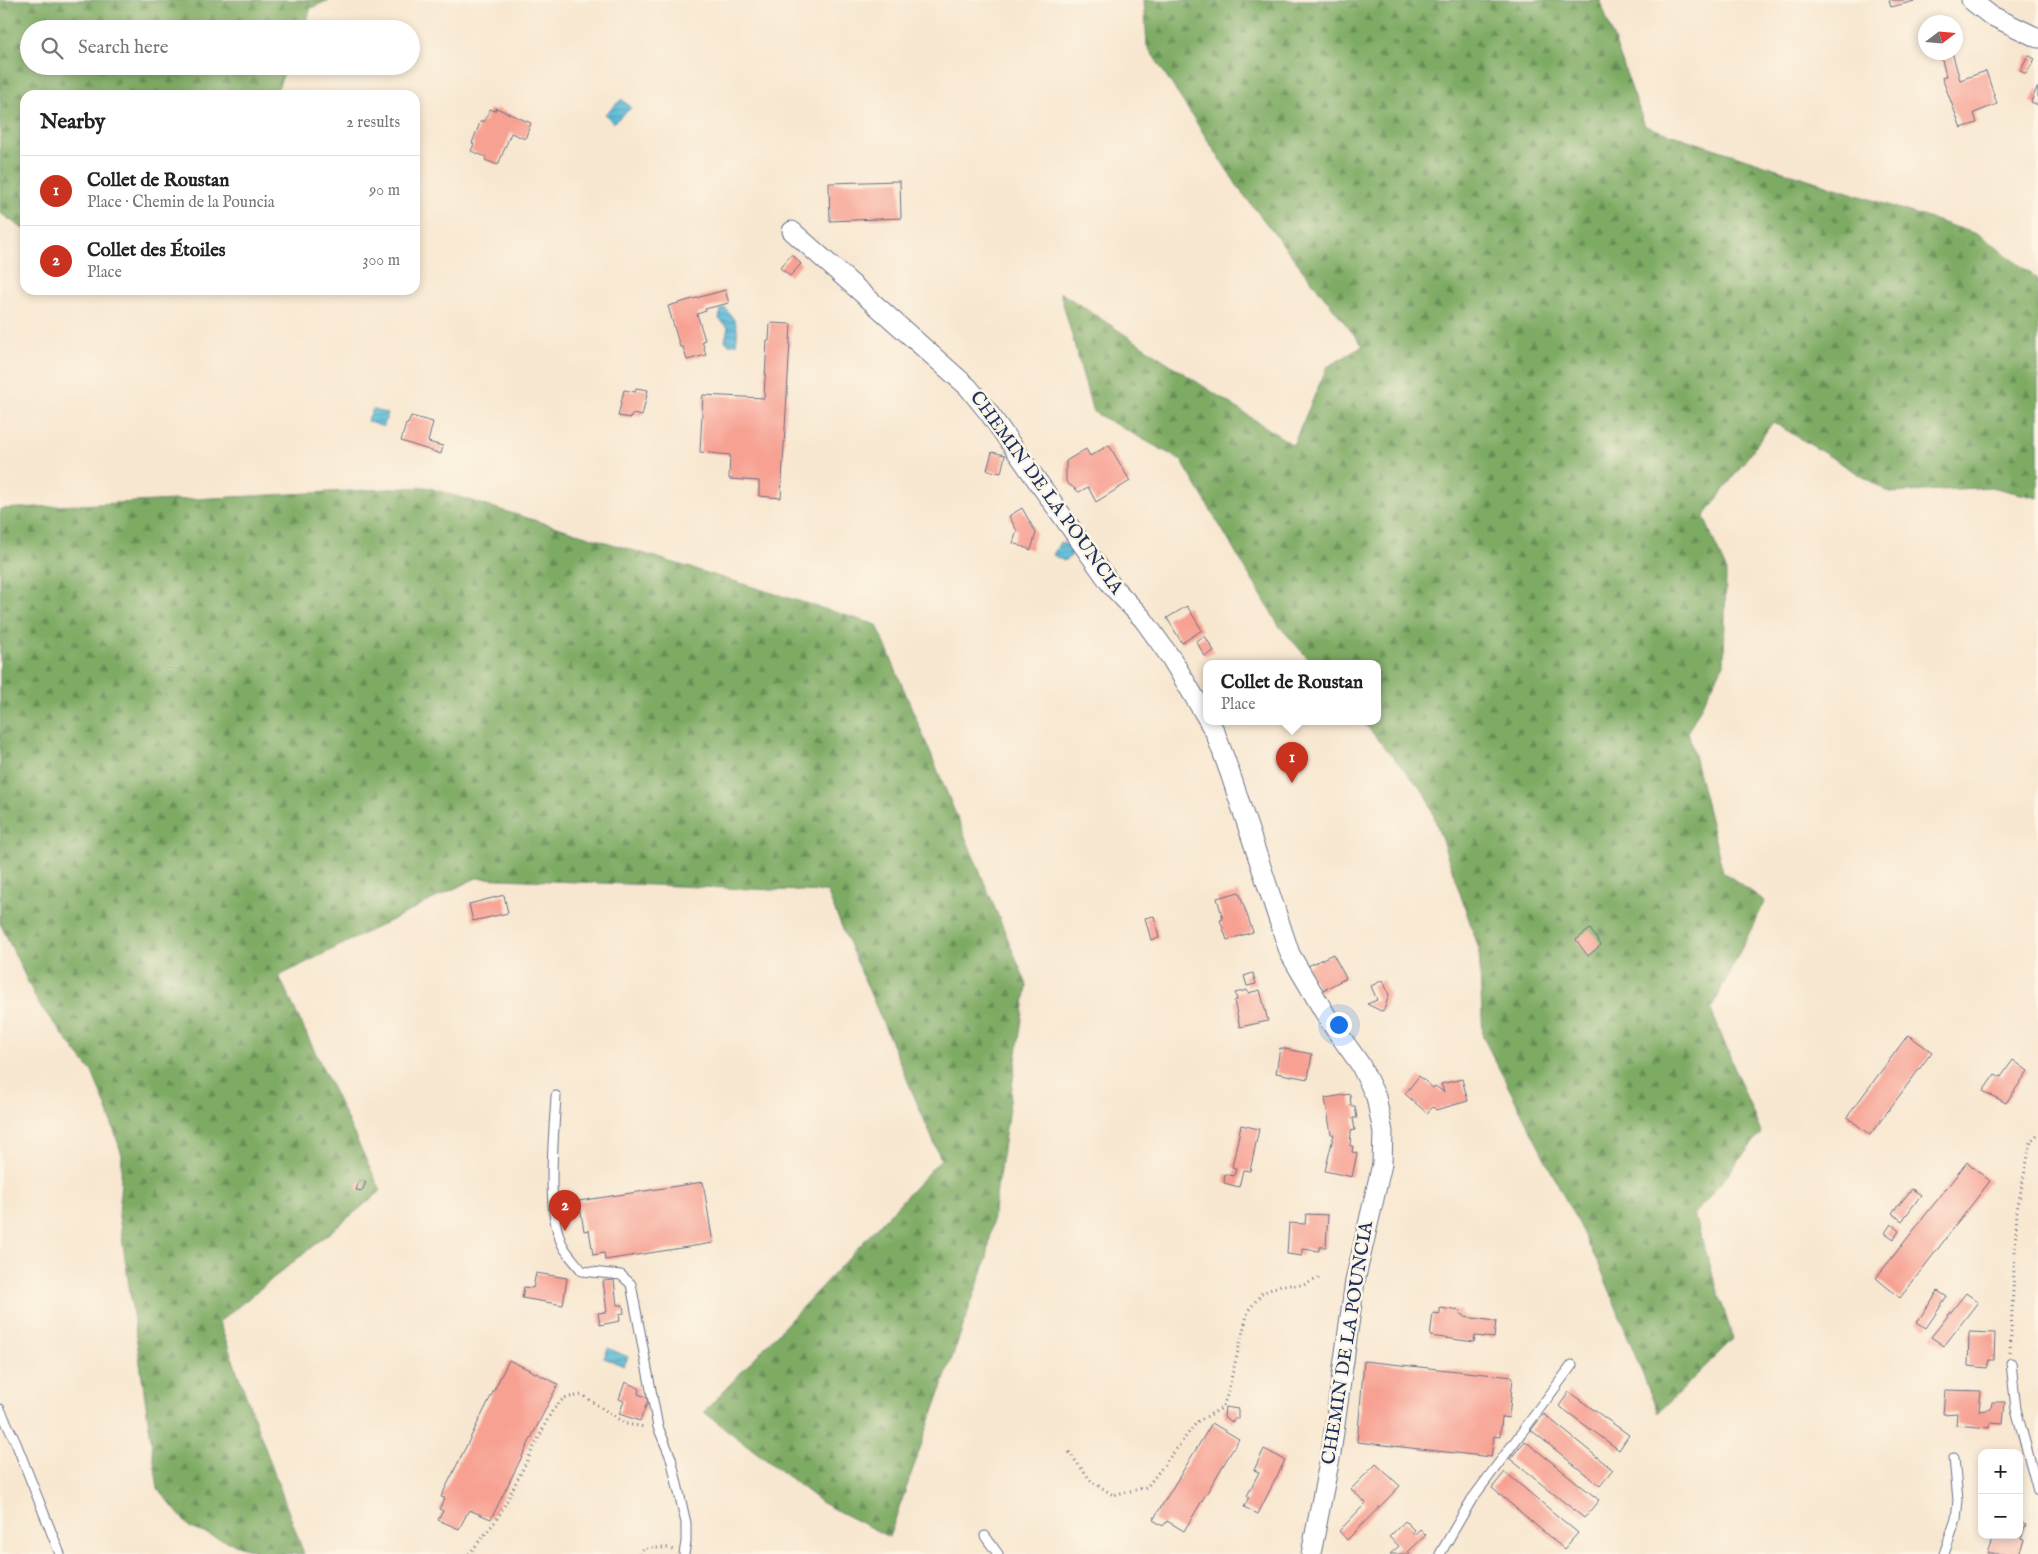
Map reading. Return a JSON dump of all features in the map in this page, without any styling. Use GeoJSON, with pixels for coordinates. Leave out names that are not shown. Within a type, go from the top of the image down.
{"type":"FeatureCollection","features":[{"type":"Feature","properties":{"kind":"street"},"geometry":{"type":"LineString","coordinates":[[1971,0],[1990,15],[2038,38]]}},
{"type":"Feature","properties":{"kind":"street","name":"CHEMIN DE LA POUNCIA"},"geometry":{"type":"LineString","coordinates":[[792,231],[968,387],[989,413],[1112,586],[1142,619],[1171,658],[1203,711]]}},
{"type":"Feature","properties":{"kind":"street","name":"CHEMIN DE LA POUNCIA"},"geometry":{"type":"LineString","coordinates":[[1211,725],[1230,773],[1290,954],[1330,1022],[1360,1064],[1376,1097],[1383,1132],[1382,1164],[1354,1281],[1332,1444],[1312,1554]]}},
{"type":"Feature","properties":{"kind":"lane"},"geometry":{"type":"LineString","coordinates":[[556,1096],[553,1162],[554,1214],[563,1246],[582,1271],[621,1274],[631,1284],[658,1428],[670,1458],[686,1523],[686,1542],[679,1553]]}},
{"type":"Feature","properties":{"kind":"lane"},"geometry":{"type":"LineString","coordinates":[[2011,1363],[2016,1410],[2038,1491]]}},
{"type":"Feature","properties":{"kind":"lane"},"geometry":{"type":"LineString","coordinates":[[1440,1554],[1472,1499],[1572,1365]]}},
{"type":"Feature","properties":{"kind":"lane"},"geometry":{"type":"LineString","coordinates":[[0,1409],[16,1443],[60,1554]]}},
{"type":"Feature","properties":{"kind":"lane"},"geometry":{"type":"LineString","coordinates":[[1944,1554],[1956,1519],[1958,1500],[1954,1458]]}},
{"type":"Feature","properties":{"kind":"lane"},"geometry":{"type":"LineString","coordinates":[[985,1536],[998,1554]]}},
{"type":"Feature","properties":{"kind":"path"},"geometry":{"type":"LineString","coordinates":[[2011,1363],[2011,1293],[2017,1210],[2031,1141],[2038,1134]]}},
{"type":"Feature","properties":{"kind":"path"},"geometry":{"type":"LineString","coordinates":[[1069,1452],[1092,1481],[1112,1495],[1147,1487],[1197,1422],[1220,1409],[1226,1399],[1248,1311],[1262,1293],[1281,1285],[1304,1285],[1321,1276]]}},
{"type":"Feature","properties":{"kind":"path"},"geometry":{"type":"LineString","coordinates":[[469,1554],[498,1518],[552,1411],[564,1398],[582,1395],[626,1424],[658,1428]]}},
{"type":"Feature","properties":{"kind":"path"},"geometry":{"type":"LineString","coordinates":[[640,1554],[644,1548],[667,1548],[679,1553]]}},
{"type":"Feature","properties":{"kind":"green space"},"geometry":{"type":"Polygon","coordinates":[[[0,0],[329,0],[311,8],[306,20],[20,20],[20,75],[283,75],[277,90],[20,90],[20,227],[0,213],[0,0]]]}},
{"type":"Feature","properties":{"kind":"green space"},"geometry":{"type":"Polygon","coordinates":[[[1144,0],[1600,0],[1645,126],[1980,235],[2038,279],[2038,498],[1991,487],[1890,493],[1773,422],[1704,517],[1726,570],[1724,664],[1688,731],[1723,872],[1765,901],[1711,1010],[1761,1133],[1694,1215],[1733,1339],[1658,1413],[1601,1269],[1483,1037],[1479,949],[1427,796],[1366,725],[1381,725],[1381,660],[1309,660],[1280,627],[1181,460],[1093,412],[1060,292],[1293,445],[1327,367],[1363,346],[1240,190],[1147,46],[1144,0]]]}},
{"type":"Feature","properties":{"kind":"green space"},"geometry":{"type":"Polygon","coordinates":[[[426,487],[877,625],[1027,985],[987,1258],[889,1537],[822,1503],[704,1412],[941,1159],[827,892],[476,878],[279,976],[381,1191],[219,1322],[304,1554],[263,1554],[190,1528],[158,1489],[119,1216],[122,1155],[106,1106],[92,1072],[38,1003],[0,923],[0,509],[426,487]]]}},
{"type":"Feature","properties":{"kind":"water"},"geometry":{"type":"Polygon","coordinates":[[[622,99],[631,108],[613,123],[605,114],[622,99]]]}},
{"type":"Feature","properties":{"kind":"water"},"geometry":{"type":"Polygon","coordinates":[[[725,308],[736,324],[736,344],[728,344],[725,341],[728,327],[719,319],[721,310],[725,308]]]}},
{"type":"Feature","properties":{"kind":"water"},"geometry":{"type":"Polygon","coordinates":[[[373,409],[388,414],[383,427],[367,421],[373,409]]]}},
{"type":"Feature","properties":{"kind":"water"},"geometry":{"type":"Polygon","coordinates":[[[1060,542],[1072,547],[1071,556],[1064,561],[1053,555],[1060,542]]]}},
{"type":"Feature","properties":{"kind":"water"},"geometry":{"type":"Polygon","coordinates":[[[608,1348],[628,1357],[624,1366],[604,1358],[608,1348]]]}},
{"type":"Feature","properties":{"kind":"building"},"geometry":{"type":"Polygon","coordinates":[[[1889,0],[1915,0],[1915,1],[1891,7],[1889,0]]]}},
{"type":"Feature","properties":{"kind":"building"},"geometry":{"type":"Polygon","coordinates":[[[2028,55],[2035,59],[2026,74],[2020,71],[2028,55]]]}},
{"type":"Feature","properties":{"kind":"building"},"geometry":{"type":"Polygon","coordinates":[[[1942,60],[1954,60],[1960,80],[1986,71],[1997,104],[1974,113],[1977,123],[1961,128],[1942,78],[1946,76],[1942,60]]]}},
{"type":"Feature","properties":{"kind":"building"},"geometry":{"type":"Polygon","coordinates":[[[2038,88],[2038,105],[2031,102],[2038,88]]]}},
{"type":"Feature","properties":{"kind":"building"},"geometry":{"type":"Polygon","coordinates":[[[496,108],[531,123],[525,139],[511,133],[498,165],[485,160],[486,157],[471,151],[474,144],[472,143],[481,120],[484,122],[490,109],[495,111],[496,108]]]}},
{"type":"Feature","properties":{"kind":"building"},"geometry":{"type":"Polygon","coordinates":[[[900,181],[901,218],[830,221],[829,183],[900,181]]]}},
{"type":"Feature","properties":{"kind":"building"},"geometry":{"type":"Polygon","coordinates":[[[792,254],[801,264],[790,276],[780,268],[792,254]]]}},
{"type":"Feature","properties":{"kind":"building"},"geometry":{"type":"Polygon","coordinates":[[[725,290],[729,303],[705,309],[706,311],[697,314],[705,340],[702,341],[706,355],[687,360],[683,347],[680,347],[668,306],[725,290]]]}},
{"type":"Feature","properties":{"kind":"building"},"geometry":{"type":"Polygon","coordinates":[[[770,323],[791,324],[781,498],[759,496],[759,481],[729,479],[730,455],[700,452],[703,395],[764,398],[767,340],[769,341],[770,323]]]}},
{"type":"Feature","properties":{"kind":"building"},"geometry":{"type":"Polygon","coordinates":[[[636,388],[648,390],[642,416],[632,414],[631,418],[618,416],[624,390],[635,392],[636,388]]]}},
{"type":"Feature","properties":{"kind":"building"},"geometry":{"type":"Polygon","coordinates":[[[411,416],[433,422],[428,442],[443,446],[441,454],[401,441],[406,424],[408,424],[411,416]]]}},
{"type":"Feature","properties":{"kind":"building"},"geometry":{"type":"Polygon","coordinates":[[[1109,445],[1130,481],[1096,502],[1088,487],[1079,492],[1066,482],[1066,461],[1086,449],[1090,456],[1109,445]]]}},
{"type":"Feature","properties":{"kind":"building"},"geometry":{"type":"Polygon","coordinates":[[[992,452],[1005,455],[1001,473],[987,470],[992,452]]]}},
{"type":"Feature","properties":{"kind":"building"},"geometry":{"type":"Polygon","coordinates":[[[1022,508],[1036,533],[1031,550],[1013,543],[1017,531],[1009,516],[1022,508]]]}},
{"type":"Feature","properties":{"kind":"building"},"geometry":{"type":"Polygon","coordinates":[[[1187,606],[1202,630],[1182,643],[1167,618],[1187,606]]]}},
{"type":"Feature","properties":{"kind":"building"},"geometry":{"type":"Polygon","coordinates":[[[1205,636],[1214,651],[1205,656],[1196,641],[1205,636]]]}},
{"type":"Feature","properties":{"kind":"building"},"geometry":{"type":"Polygon","coordinates":[[[1239,892],[1253,932],[1227,940],[1220,920],[1223,919],[1217,898],[1239,892]]]}},
{"type":"Feature","properties":{"kind":"building"},"geometry":{"type":"Polygon","coordinates":[[[504,895],[508,913],[473,921],[469,904],[504,895]]]}},
{"type":"Feature","properties":{"kind":"building"},"geometry":{"type":"Polygon","coordinates":[[[1154,916],[1159,938],[1151,940],[1145,918],[1154,916]]]}},
{"type":"Feature","properties":{"kind":"building"},"geometry":{"type":"Polygon","coordinates":[[[1590,929],[1601,945],[1588,956],[1576,940],[1590,929]]]}},
{"type":"Feature","properties":{"kind":"building"},"geometry":{"type":"Polygon","coordinates":[[[1333,954],[1346,978],[1320,992],[1306,967],[1333,954]]]}},
{"type":"Feature","properties":{"kind":"building"},"geometry":{"type":"Polygon","coordinates":[[[1253,973],[1256,984],[1247,986],[1244,976],[1253,973]]]}},
{"type":"Feature","properties":{"kind":"building"},"geometry":{"type":"Polygon","coordinates":[[[1383,980],[1389,995],[1384,1010],[1381,1011],[1367,1004],[1377,1000],[1371,986],[1383,980]]]}},
{"type":"Feature","properties":{"kind":"building"},"geometry":{"type":"Polygon","coordinates":[[[1247,990],[1248,993],[1260,990],[1268,1021],[1240,1027],[1234,1001],[1237,1000],[1235,993],[1247,990]]]}},
{"type":"Feature","properties":{"kind":"building"},"geometry":{"type":"Polygon","coordinates":[[[1908,1035],[1932,1052],[1870,1135],[1847,1117],[1908,1035]]]}},
{"type":"Feature","properties":{"kind":"building"},"geometry":{"type":"Polygon","coordinates":[[[1280,1048],[1312,1054],[1308,1079],[1276,1073],[1280,1048]]]}},
{"type":"Feature","properties":{"kind":"building"},"geometry":{"type":"Polygon","coordinates":[[[2013,1060],[2028,1071],[2006,1103],[1983,1091],[1995,1074],[2001,1077],[2013,1060]]]}},
{"type":"Feature","properties":{"kind":"building"},"geometry":{"type":"Polygon","coordinates":[[[1419,1076],[1433,1088],[1435,1086],[1444,1092],[1441,1084],[1462,1079],[1468,1101],[1436,1110],[1433,1107],[1427,1113],[1405,1094],[1419,1076]]]}},
{"type":"Feature","properties":{"kind":"building"},"geometry":{"type":"Polygon","coordinates":[[[1350,1094],[1351,1106],[1355,1106],[1357,1118],[1353,1118],[1355,1130],[1351,1131],[1350,1146],[1353,1146],[1352,1152],[1357,1153],[1352,1177],[1325,1171],[1334,1134],[1331,1134],[1325,1098],[1350,1094]]]}},
{"type":"Feature","properties":{"kind":"building"},"geometry":{"type":"Polygon","coordinates":[[[1241,1125],[1259,1129],[1250,1171],[1243,1170],[1239,1187],[1224,1183],[1225,1174],[1234,1176],[1236,1168],[1232,1167],[1241,1125]]]}},
{"type":"Feature","properties":{"kind":"building"},"geometry":{"type":"Polygon","coordinates":[[[1967,1162],[1990,1181],[1900,1298],[1876,1278],[1967,1162]]]}},
{"type":"Feature","properties":{"kind":"building"},"geometry":{"type":"Polygon","coordinates":[[[359,1181],[366,1182],[362,1191],[356,1190],[359,1181]]]}},
{"type":"Feature","properties":{"kind":"building"},"geometry":{"type":"Polygon","coordinates":[[[703,1182],[713,1243],[605,1260],[604,1253],[593,1255],[589,1230],[584,1231],[579,1201],[703,1182]]]}},
{"type":"Feature","properties":{"kind":"building"},"geometry":{"type":"Polygon","coordinates":[[[1912,1189],[1921,1195],[1902,1221],[1892,1213],[1912,1189]]]}},
{"type":"Feature","properties":{"kind":"building"},"geometry":{"type":"Polygon","coordinates":[[[1306,1214],[1328,1215],[1326,1247],[1319,1247],[1319,1251],[1302,1249],[1302,1256],[1287,1254],[1289,1223],[1305,1224],[1306,1214]]]}},
{"type":"Feature","properties":{"kind":"building"},"geometry":{"type":"Polygon","coordinates":[[[1891,1224],[1899,1231],[1894,1239],[1885,1233],[1891,1224]]]}},
{"type":"Feature","properties":{"kind":"building"},"geometry":{"type":"Polygon","coordinates":[[[536,1273],[567,1278],[563,1305],[522,1298],[524,1287],[533,1288],[536,1273]]]}},
{"type":"Feature","properties":{"kind":"building"},"geometry":{"type":"Polygon","coordinates":[[[614,1280],[617,1305],[623,1305],[624,1313],[619,1314],[620,1321],[600,1325],[598,1313],[607,1312],[603,1281],[614,1280]]]}},
{"type":"Feature","properties":{"kind":"building"},"geometry":{"type":"Polygon","coordinates":[[[1938,1291],[1947,1297],[1926,1328],[1917,1322],[1938,1291]]]}},
{"type":"Feature","properties":{"kind":"building"},"geometry":{"type":"Polygon","coordinates":[[[1966,1293],[1978,1302],[1944,1346],[1931,1337],[1966,1293]]]}},
{"type":"Feature","properties":{"kind":"building"},"geometry":{"type":"Polygon","coordinates":[[[1440,1308],[1461,1311],[1460,1314],[1464,1315],[1464,1317],[1496,1321],[1494,1338],[1475,1336],[1474,1342],[1430,1336],[1433,1313],[1440,1314],[1440,1308]]]}},
{"type":"Feature","properties":{"kind":"building"},"geometry":{"type":"Polygon","coordinates":[[[1969,1332],[1995,1333],[1994,1360],[1989,1360],[1987,1368],[1968,1366],[1969,1332]]]}},
{"type":"Feature","properties":{"kind":"building"},"geometry":{"type":"Polygon","coordinates":[[[509,1360],[558,1384],[491,1519],[469,1510],[459,1529],[438,1520],[443,1511],[439,1509],[445,1498],[441,1497],[509,1360]]]}},
{"type":"Feature","properties":{"kind":"building"},"geometry":{"type":"Polygon","coordinates":[[[1364,1361],[1513,1377],[1509,1418],[1502,1417],[1500,1437],[1494,1436],[1491,1457],[1357,1442],[1364,1361]]]}},
{"type":"Feature","properties":{"kind":"building"},"geometry":{"type":"Polygon","coordinates":[[[625,1382],[639,1388],[638,1394],[649,1398],[640,1421],[619,1414],[624,1401],[619,1399],[625,1382]]]}},
{"type":"Feature","properties":{"kind":"building"},"geometry":{"type":"Polygon","coordinates":[[[1945,1390],[1981,1391],[1979,1411],[1991,1409],[1992,1402],[2005,1402],[2003,1424],[1990,1423],[1989,1428],[1956,1425],[1957,1413],[1943,1414],[1945,1390]]]}},
{"type":"Feature","properties":{"kind":"building"},"geometry":{"type":"Polygon","coordinates":[[[1569,1392],[1629,1435],[1619,1450],[1559,1406],[1569,1392]]]}},
{"type":"Feature","properties":{"kind":"building"},"geometry":{"type":"Polygon","coordinates":[[[1225,1407],[1238,1409],[1238,1419],[1234,1419],[1232,1422],[1224,1417],[1225,1407]]]}},
{"type":"Feature","properties":{"kind":"building"},"geometry":{"type":"Polygon","coordinates":[[[1544,1414],[1613,1470],[1600,1486],[1531,1430],[1544,1414]]]}},
{"type":"Feature","properties":{"kind":"building"},"geometry":{"type":"Polygon","coordinates":[[[1212,1423],[1239,1439],[1184,1531],[1167,1521],[1163,1526],[1153,1520],[1212,1423]]]}},
{"type":"Feature","properties":{"kind":"building"},"geometry":{"type":"Polygon","coordinates":[[[1525,1441],[1599,1500],[1584,1518],[1510,1459],[1525,1441]]]}},
{"type":"Feature","properties":{"kind":"building"},"geometry":{"type":"Polygon","coordinates":[[[1264,1449],[1285,1460],[1258,1514],[1244,1507],[1249,1497],[1247,1496],[1259,1472],[1254,1470],[1264,1449]]]}},
{"type":"Feature","properties":{"kind":"building"},"geometry":{"type":"Polygon","coordinates":[[[1376,1464],[1400,1486],[1347,1540],[1339,1531],[1366,1503],[1351,1489],[1376,1464]]]}},
{"type":"Feature","properties":{"kind":"building"},"geometry":{"type":"Polygon","coordinates":[[[1505,1472],[1578,1533],[1564,1549],[1492,1488],[1505,1472]]]}},
{"type":"Feature","properties":{"kind":"building"},"geometry":{"type":"Polygon","coordinates":[[[1405,1521],[1414,1530],[1412,1532],[1415,1534],[1420,1529],[1426,1535],[1408,1552],[1410,1554],[1390,1554],[1399,1546],[1389,1537],[1405,1521]]]}},
{"type":"Feature","properties":{"kind":"building"},"geometry":{"type":"Polygon","coordinates":[[[1993,1539],[2024,1540],[2019,1554],[1987,1554],[1993,1539]]]}},
{"type":"Feature","properties":{"kind":"place","name":"Collet de Roustan"},"geometry":{"type":"Point","coordinates":[1292,783]}},
{"type":"Feature","properties":{"kind":"place","name":"Collet des Étoiles"},"geometry":{"type":"Point","coordinates":[565,1231]}}]}
